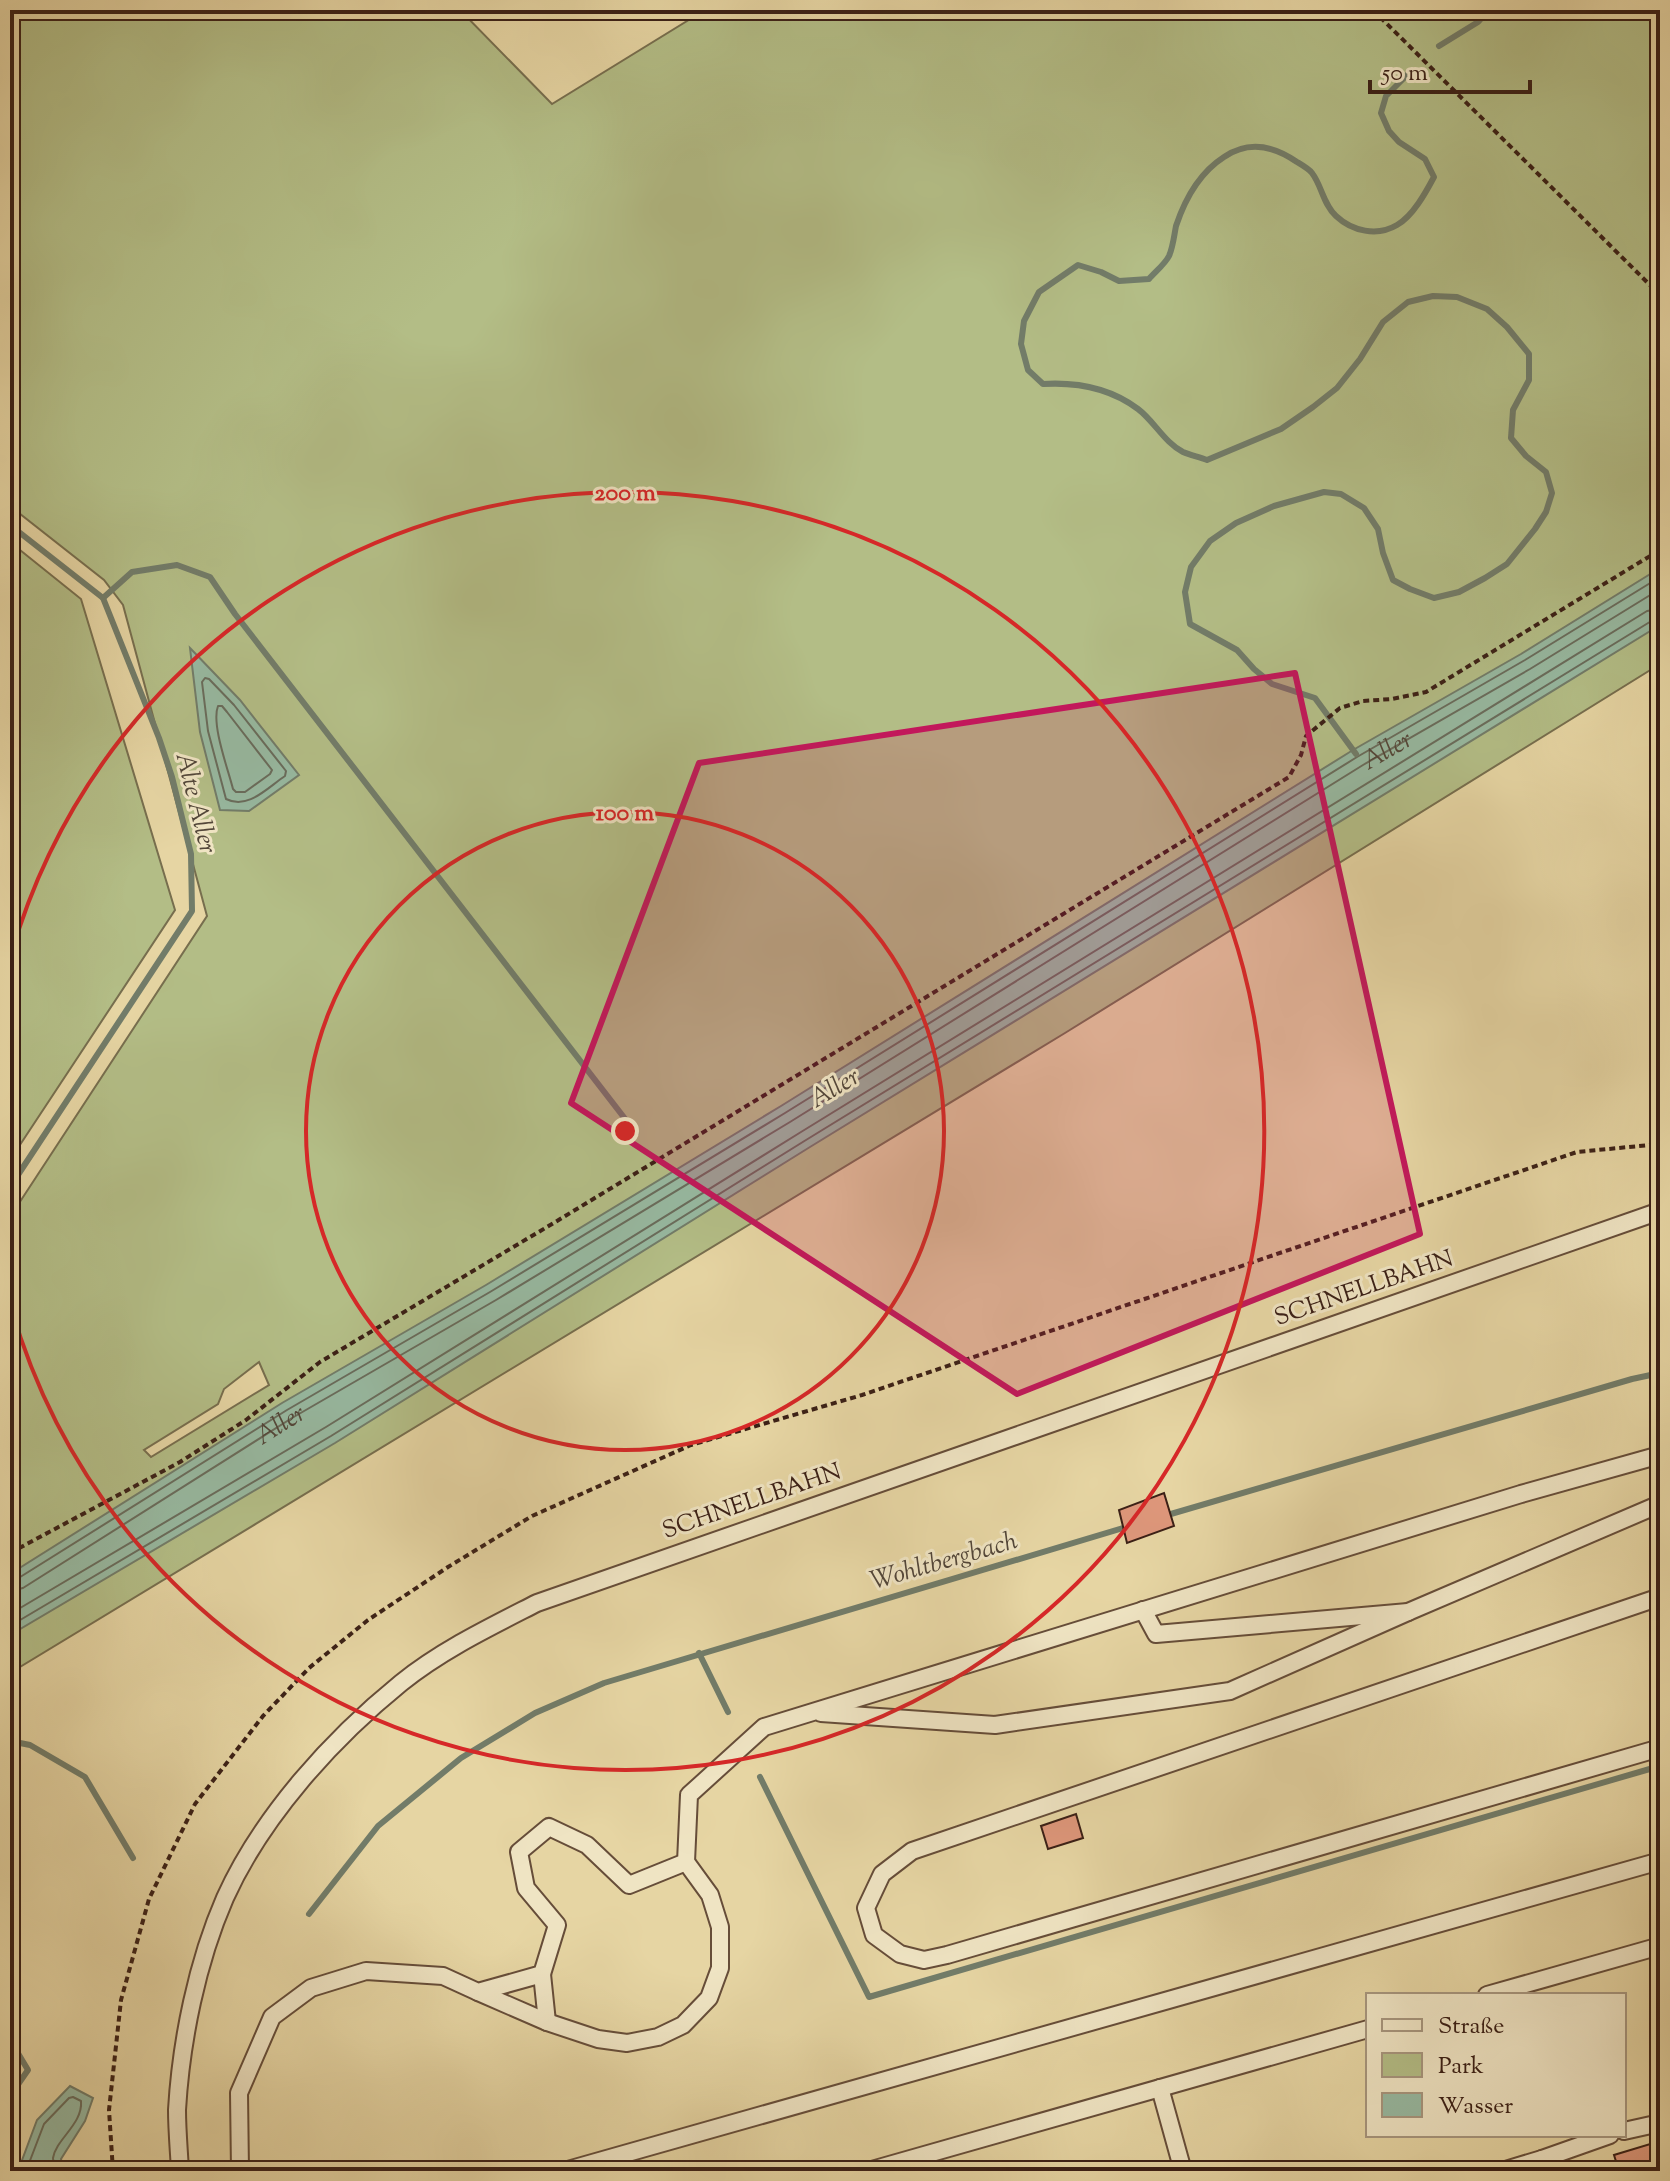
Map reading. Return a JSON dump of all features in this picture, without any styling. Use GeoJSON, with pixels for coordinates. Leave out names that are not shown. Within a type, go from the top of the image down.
{"type":"FeatureCollection","features":[{"type":"Feature","properties":{"kind":"street","name":"SCHNELLBAHN"},"geometry":{"type":"LineString","coordinates":[[180,2171],[177,2111],[197,1977],[225,1898],[251,1850],[286,1800],[341,1736],[403,1682],[469,1638],[537,1603],[1660,1211]]}},
{"type":"Feature","properties":{"kind":"street"},"geometry":{"type":"LineString","coordinates":[[240,2171],[239,2093],[272,2017],[311,1988],[366,1971],[443,1976],[547,2022],[598,2039],[627,2043],[658,2037],[683,2025],[709,1998],[720,1968],[720,1927],[710,1895],[686,1862],[689,1795],[764,1727],[1521,1494],[1660,1455]]}},
{"type":"Feature","properties":{"kind":"street"},"geometry":{"type":"LineString","coordinates":[[810,1713],[995,1725],[1230,1691],[1660,1504]]}},
{"type":"Feature","properties":{"kind":"street"},"geometry":{"type":"LineString","coordinates":[[1660,1597],[912,1851],[882,1874],[866,1908],[874,1935],[900,1954],[924,1960],[1660,1748]]}},
{"type":"Feature","properties":{"kind":"street"},"geometry":{"type":"LineString","coordinates":[[1143,1610],[1156,1634],[1408,1612]]}},
{"type":"Feature","properties":{"kind":"street"},"geometry":{"type":"LineString","coordinates":[[547,2022],[542,1974],[557,1925],[526,1888],[519,1852],[549,1827],[587,1845],[629,1885],[686,1862]]}},
{"type":"Feature","properties":{"kind":"street"},"geometry":{"type":"LineString","coordinates":[[564,2171],[1660,1861]]}},
{"type":"Feature","properties":{"kind":"street"},"geometry":{"type":"LineString","coordinates":[[1494,1993],[1660,1946]]}},
{"type":"Feature","properties":{"kind":"street"},"geometry":{"type":"LineString","coordinates":[[478,1992],[542,1974]]}},
{"type":"Feature","properties":{"kind":"street"},"geometry":{"type":"LineString","coordinates":[[868,2171],[1366,2030]]}},
{"type":"Feature","properties":{"kind":"street"},"geometry":{"type":"LineString","coordinates":[[1160,2088],[1183,2171]]}},
{"type":"Feature","properties":{"kind":"street"},"geometry":{"type":"LineString","coordinates":[[1626,2131],[1660,2123]]}},
{"type":"Feature","properties":{"kind":"street"},"geometry":{"type":"LineString","coordinates":[[1502,2171],[1544,2165],[1606,2137]]}},
{"type":"Feature","properties":{"kind":"path"},"geometry":{"type":"LineString","coordinates":[[1373,10],[1660,295]]}},
{"type":"Feature","properties":{"kind":"path"},"geometry":{"type":"LineString","coordinates":[[10,1553],[180,1462],[246,1420],[320,1362],[1289,777],[1301,755],[1306,736],[1340,708],[1363,701],[1426,692],[1660,550]]}},
{"type":"Feature","properties":{"kind":"highlighted area"},"geometry":{"type":"Polygon","coordinates":[[[1295,673],[1420,1234],[1017,1394],[571,1103],[699,763],[1295,673]]]}},
{"type":"Feature","properties":{"kind":"green space"},"geometry":{"type":"Polygon","coordinates":[[[10,10],[460,10],[552,104],[705,10],[1660,10],[1660,664],[1065,1033],[10,1673],[10,1217],[207,916],[123,605],[104,580],[10,506],[10,10]],[[259,1362],[224,1389],[218,1404],[144,1450],[151,1457],[269,1385],[259,1362]]]}},
{"type":"Feature","properties":{"kind":"green space"},"geometry":{"type":"Polygon","coordinates":[[[10,542],[81,599],[175,910],[10,1160],[10,542]]]}},
{"type":"Feature","properties":{"kind":"water","name":"Aller"},"geometry":{"type":"Polygon","coordinates":[[[1660,568],[1660,625],[335,1443],[10,1635],[10,1574],[282,1403],[486,1285],[781,1106],[1353,750],[1521,654],[1660,568]]]}},
{"type":"Feature","properties":{"kind":"water"},"geometry":{"type":"Polygon","coordinates":[[[190,648],[240,700],[299,775],[249,811],[220,810],[200,732],[190,648]]]}},
{"type":"Feature","properties":{"kind":"water"},"geometry":{"type":"Polygon","coordinates":[[[70,2086],[93,2098],[85,2121],[61,2159],[63,2171],[18,2171],[37,2120],[70,2086]]]}},
{"type":"Feature","properties":{"kind":"building"},"geometry":{"type":"Polygon","coordinates":[[[1164,1493],[1174,1526],[1127,1543],[1119,1510],[1164,1493]]]}},
{"type":"Feature","properties":{"kind":"building"},"geometry":{"type":"Polygon","coordinates":[[[1076,1814],[1083,1838],[1048,1849],[1041,1826],[1076,1814]]]}},
{"type":"Feature","properties":{"kind":"building"},"geometry":{"type":"Polygon","coordinates":[[[1660,2141],[1660,2171],[1619,2171],[1614,2155],[1660,2141]]]}},
{"type":"Feature","properties":{"kind":"waterway"},"geometry":{"type":"LineString","coordinates":[[1439,46],[1478,22],[1489,10]]}},
{"type":"Feature","properties":{"kind":"waterway","name":"Aller"},"geometry":{"type":"LineString","coordinates":[[1356,754],[1315,698],[1272,684],[1237,650],[1190,624],[1185,592],[1191,567],[1210,541],[1236,523],[1274,506],[1324,492],[1341,494],[1364,508],[1378,529],[1393,580],[1410,589],[1434,598],[1459,592],[1507,564],[1546,512],[1552,493],[1546,472],[1526,456],[1511,438],[1513,410],[1529,380],[1529,354],[1507,327],[1487,309],[1457,297],[1433,296],[1408,302],[1383,322],[1337,388],[1313,407],[1281,429],[1207,460],[1177,448],[1144,414],[1116,396],[1080,385],[1043,384],[1028,370],[1021,344],[1024,321],[1039,292],[1078,265],[1119,281],[1149,279],[1169,256],[1176,226],[1194,187],[1215,163],[1243,148],[1270,149],[1288,156],[1307,169],[1332,211],[1357,229],[1381,231],[1403,221],[1434,177],[1425,159],[1399,142],[1389,131],[1381,113],[1386,96],[1410,72]]}},
{"type":"Feature","properties":{"kind":"waterway","name":"Alte Aller"},"geometry":{"type":"LineString","coordinates":[[10,525],[103,598],[172,777],[191,854],[192,911],[10,1187]]}},
{"type":"Feature","properties":{"kind":"waterway"},"geometry":{"type":"LineString","coordinates":[[103,598],[132,572],[177,565],[210,577],[235,614],[636,1133]]}},
{"type":"Feature","properties":{"kind":"waterway","name":"Wohltbergbach"},"geometry":{"type":"LineString","coordinates":[[1164,1516],[1660,1373]]}},
{"type":"Feature","properties":{"kind":"waterway","name":"Wohltbergbach"},"geometry":{"type":"LineString","coordinates":[[309,1914],[378,1826],[461,1758],[535,1713],[604,1683],[1130,1526]]}},
{"type":"Feature","properties":{"kind":"waterway"},"geometry":{"type":"LineString","coordinates":[[699,1653],[728,1712]]}},
{"type":"Feature","properties":{"kind":"waterway","name":"Wohltbergbach"},"geometry":{"type":"LineString","coordinates":[[10,1741],[30,1745],[85,1777],[133,1858]]}},
{"type":"Feature","properties":{"kind":"waterway"},"geometry":{"type":"LineString","coordinates":[[760,1777],[869,1997],[1660,1766]]}},
{"type":"Feature","properties":{"kind":"waterway"},"geometry":{"type":"LineString","coordinates":[[10,2040],[28,2070],[10,2096]]}}]}
